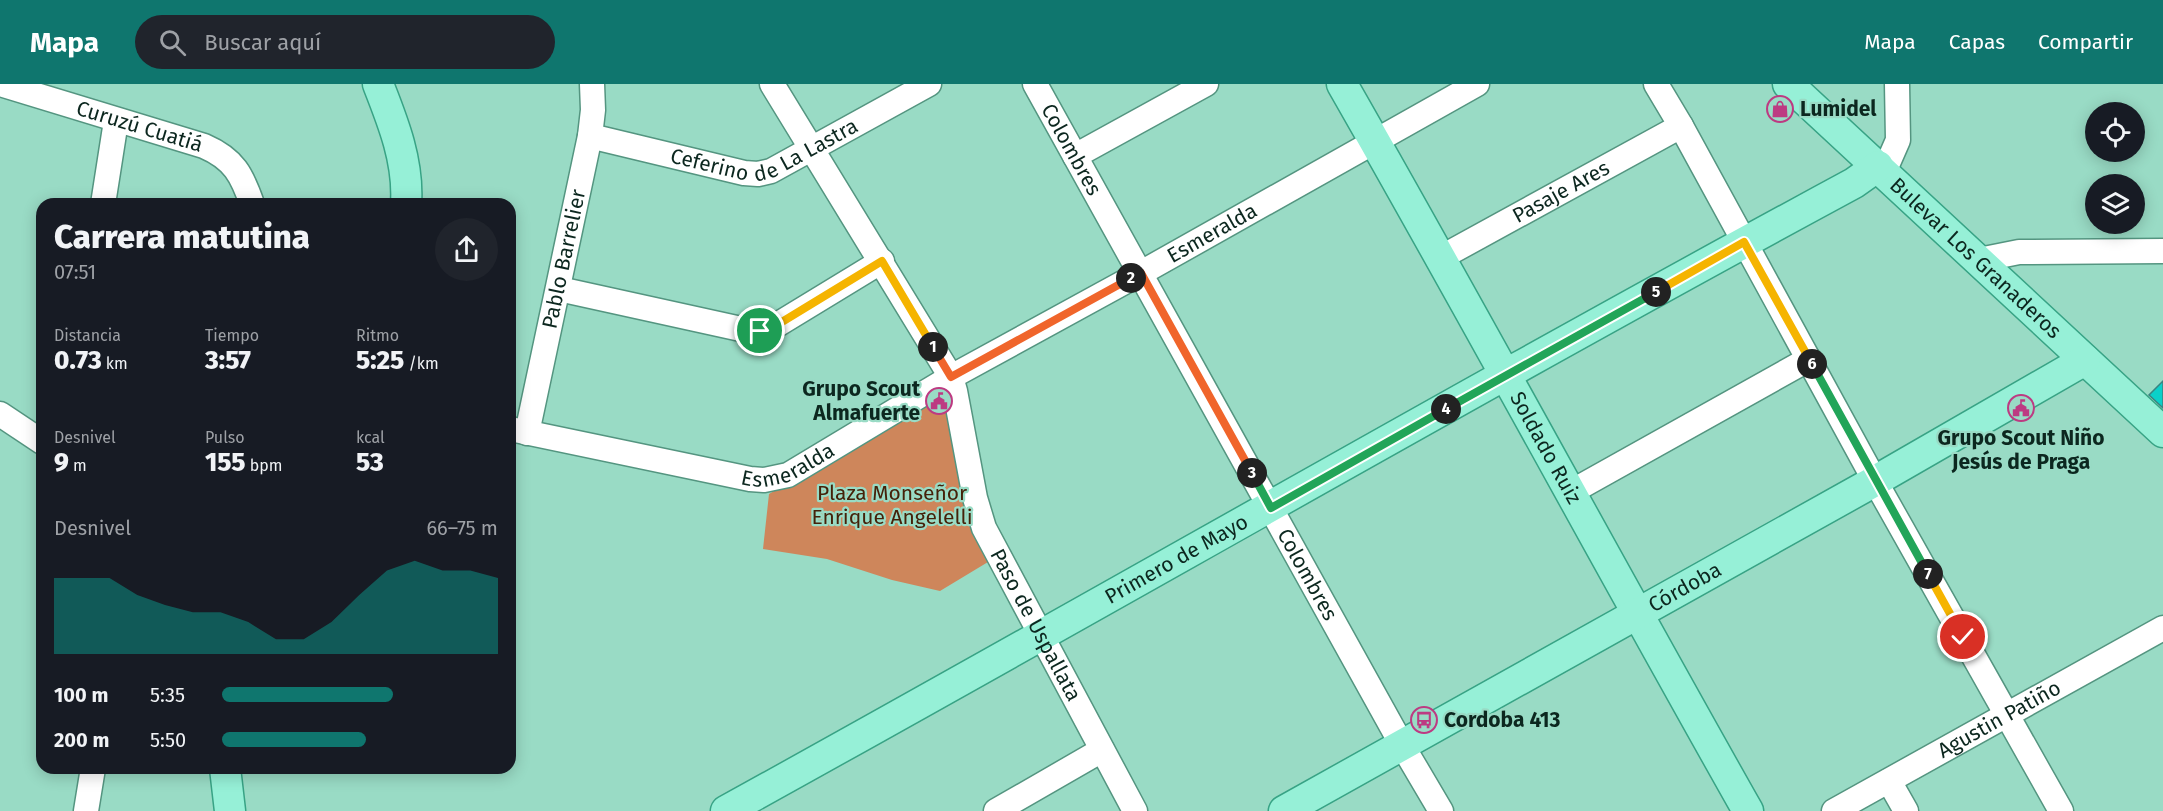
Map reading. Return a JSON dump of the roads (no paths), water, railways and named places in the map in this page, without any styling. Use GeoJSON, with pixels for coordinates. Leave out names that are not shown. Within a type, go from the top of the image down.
{"type":"FeatureCollection","features":[{"type":"Feature","properties":{"kind":"main road"},"geometry":{"type":"LineString","coordinates":[[378,84],[401,152],[406,198]]}},
{"type":"Feature","properties":{"kind":"main road","name":"Soldado Ruiz"},"geometry":{"type":"LineString","coordinates":[[1342,84],[1748,811]]}},
{"type":"Feature","properties":{"kind":"main road","name":"Bulevar Los Granaderos"},"geometry":{"type":"LineString","coordinates":[[1788,84],[2163,432]]}},
{"type":"Feature","properties":{"kind":"main road","name":"Primero de Mayo"},"geometry":{"type":"LineString","coordinates":[[726,811],[1041,637],[1506,374],[1881,169]]}},
{"type":"Feature","properties":{"kind":"main road","name":"Córdoba"},"geometry":{"type":"LineString","coordinates":[[1284,811],[1875,481],[2085,360]]}},
{"type":"Feature","properties":{"kind":"main road"},"geometry":{"type":"LineString","coordinates":[[226,774],[230,811]]}},
{"type":"Feature","properties":{"kind":"street","name":"Curuzú Cuatiá"},"geometry":{"type":"LineString","coordinates":[[0,84],[204,146],[220,153],[236,168],[250,198]]}},
{"type":"Feature","properties":{"kind":"street","name":"Pablo Barrelier"},"geometry":{"type":"LineString","coordinates":[[519,431],[559,289],[590,136],[593,110],[592,84]]}},
{"type":"Feature","properties":{"kind":"street","name":"Paso de Uspallata"},"geometry":{"type":"LineString","coordinates":[[772,84],[951,377],[979,514],[1041,637],[1135,811]]}},
{"type":"Feature","properties":{"kind":"street","name":"Ceferino de La Lastra"},"geometry":{"type":"LineString","coordinates":[[590,136],[744,173],[758,174],[771,171],[929,84]]}},
{"type":"Feature","properties":{"kind":"street","name":"Colombres"},"geometry":{"type":"LineString","coordinates":[[1035,84],[1402,745],[1441,811]]}},
{"type":"Feature","properties":{"kind":"street"},"geometry":{"type":"LineString","coordinates":[[1075,156],[1206,84]]}},
{"type":"Feature","properties":{"kind":"street","name":"Esmeralda"},"geometry":{"type":"LineString","coordinates":[[519,431],[750,479],[777,479],[788,475],[951,377],[1477,84]]}},
{"type":"Feature","properties":{"kind":"street"},"geometry":{"type":"LineString","coordinates":[[1656,84],[1875,481],[2061,811]]}},
{"type":"Feature","properties":{"kind":"street"},"geometry":{"type":"LineString","coordinates":[[1881,169],[1898,140],[1897,84]]}},
{"type":"Feature","properties":{"kind":"street"},"geometry":{"type":"LineString","coordinates":[[104,198],[116,121]]}},
{"type":"Feature","properties":{"kind":"street","name":"Pasaje Ares"},"geometry":{"type":"LineString","coordinates":[[1440,258],[1681,126]]}},
{"type":"Feature","properties":{"kind":"street"},"geometry":{"type":"LineString","coordinates":[[1978,260],[2019,252],[2163,252]]}},
{"type":"Feature","properties":{"kind":"street"},"geometry":{"type":"LineString","coordinates":[[559,289],[750,331],[760,331],[772,328],[882,261]]}},
{"type":"Feature","properties":{"kind":"street"},"geometry":{"type":"LineString","coordinates":[[1571,492],[1809,359]]}},
{"type":"Feature","properties":{"kind":"street"},"geometry":{"type":"LineString","coordinates":[[0,414],[36,438]]}},
{"type":"Feature","properties":{"kind":"street","name":"Agustin Patiño"},"geometry":{"type":"LineString","coordinates":[[1834,811],[2163,628]]}},
{"type":"Feature","properties":{"kind":"street"},"geometry":{"type":"LineString","coordinates":[[996,811],[1102,750]]}},
{"type":"Feature","properties":{"kind":"street"},"geometry":{"type":"LineString","coordinates":[[86,811],[92,774]]}},
{"type":"Feature","properties":{"kind":"street"},"geometry":{"type":"LineString","coordinates":[[1889,781],[1906,811]]}},
{"type":"Feature","properties":{"kind":"place","name":"Lumidel"},"geometry":{"type":"Point","coordinates":[1780,109]}},
{"type":"Feature","properties":{"kind":"place","name":"Grupo Scout Almafuerte"},"geometry":{"type":"Point","coordinates":[939,401]}},
{"type":"Feature","properties":{"kind":"place","name":"Grupo Scout Niño Jesús de Praga"},"geometry":{"type":"Point","coordinates":[2021,408]}},
{"type":"Feature","properties":{"kind":"place","name":"Cordoba 413"},"geometry":{"type":"Point","coordinates":[1424,720]}},
{"type":"Feature","properties":{"kind":"park label","name":"Plaza Monseñor Enrique Angelelli"},"geometry":{"type":"Point","coordinates":[892,505]}}]}
